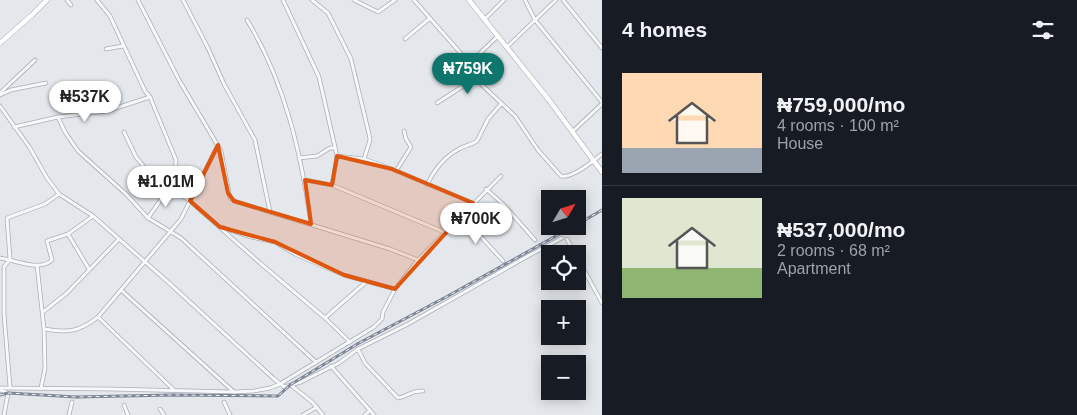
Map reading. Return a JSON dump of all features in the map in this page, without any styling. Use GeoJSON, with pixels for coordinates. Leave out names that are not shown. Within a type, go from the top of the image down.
{"type":"FeatureCollection","features":[{"type":"Feature","properties":{"kind":"street"},"geometry":{"type":"LineString","coordinates":[[67,0],[71,5]]}},
{"type":"Feature","properties":{"kind":"street"},"geometry":{"type":"LineString","coordinates":[[97,0],[110,16],[145,91],[150,97],[176,160],[176,168],[169,188],[148,218]]}},
{"type":"Feature","properties":{"kind":"street"},"geometry":{"type":"LineString","coordinates":[[138,0],[179,80],[218,145],[223,160],[230,198],[234,201],[311,224],[418,260]]}},
{"type":"Feature","properties":{"kind":"street"},"geometry":{"type":"LineString","coordinates":[[183,0],[224,84],[255,140],[270,212]]}},
{"type":"Feature","properties":{"kind":"street"},"geometry":{"type":"LineString","coordinates":[[284,0],[319,77],[337,156],[332,185]]}},
{"type":"Feature","properties":{"kind":"street"},"geometry":{"type":"LineString","coordinates":[[312,0],[328,13],[351,60],[370,140],[364,160]]}},
{"type":"Feature","properties":{"kind":"street"},"geometry":{"type":"LineString","coordinates":[[354,0],[378,12],[395,0]]}},
{"type":"Feature","properties":{"kind":"street"},"geometry":{"type":"LineString","coordinates":[[414,0],[467,62],[482,85],[515,116],[538,150],[561,176],[567,177],[602,154]]}},
{"type":"Feature","properties":{"kind":"street"},"geometry":{"type":"LineString","coordinates":[[469,0],[602,172]]}},
{"type":"Feature","properties":{"kind":"street"},"geometry":{"type":"LineString","coordinates":[[484,20],[504,0]]}},
{"type":"Feature","properties":{"kind":"street"},"geometry":{"type":"LineString","coordinates":[[525,0],[535,20],[602,103],[572,132]]}},
{"type":"Feature","properties":{"kind":"street"},"geometry":{"type":"LineString","coordinates":[[507,47],[556,0]]}},
{"type":"Feature","properties":{"kind":"street"},"geometry":{"type":"LineString","coordinates":[[563,0],[602,48]]}},
{"type":"Feature","properties":{"kind":"street"},"geometry":{"type":"LineString","coordinates":[[0,43],[32,15],[44,1]]}},
{"type":"Feature","properties":{"kind":"street"},"geometry":{"type":"LineString","coordinates":[[405,38],[430,18]]}},
{"type":"Feature","properties":{"kind":"street"},"geometry":{"type":"LineString","coordinates":[[247,20],[280,86],[305,180],[311,224]]}},
{"type":"Feature","properties":{"kind":"street"},"geometry":{"type":"LineString","coordinates":[[467,62],[498,36]]}},
{"type":"Feature","properties":{"kind":"street"},"geometry":{"type":"LineString","coordinates":[[106,49],[124,46]]}},
{"type":"Feature","properties":{"kind":"street"},"geometry":{"type":"LineString","coordinates":[[0,94],[35,60]]}},
{"type":"Feature","properties":{"kind":"street"},"geometry":{"type":"LineString","coordinates":[[437,104],[477,77]]}},
{"type":"Feature","properties":{"kind":"street"},"geometry":{"type":"LineString","coordinates":[[0,94],[46,83]]}},
{"type":"Feature","properties":{"kind":"street"},"geometry":{"type":"LineString","coordinates":[[14,127],[58,117],[107,111],[150,97]]}},
{"type":"Feature","properties":{"kind":"street"},"geometry":{"type":"LineString","coordinates":[[427,184],[434,171],[443,161],[458,150],[477,141],[488,119],[501,104]]}},
{"type":"Feature","properties":{"kind":"street"},"geometry":{"type":"LineString","coordinates":[[0,106],[30,148],[46,178],[59,194],[93,216],[284,387],[301,382],[331,366],[358,349],[408,324],[541,250]]}},
{"type":"Feature","properties":{"kind":"street"},"geometry":{"type":"LineString","coordinates":[[58,117],[65,132],[78,151],[126,194],[148,218],[181,238],[316,362]]}},
{"type":"Feature","properties":{"kind":"street"},"geometry":{"type":"LineString","coordinates":[[396,170],[411,146],[406,139],[404,130]]}},
{"type":"Feature","properties":{"kind":"street"},"geometry":{"type":"LineString","coordinates":[[124,132],[142,166],[150,174],[190,201],[350,342]]}},
{"type":"Feature","properties":{"kind":"street"},"geometry":{"type":"LineString","coordinates":[[44,329],[63,332],[75,330],[86,326],[98,316],[181,218],[218,145]]}},
{"type":"Feature","properties":{"kind":"street"},"geometry":{"type":"LineString","coordinates":[[300,158],[318,156],[330,148],[335,148]]}},
{"type":"Feature","properties":{"kind":"street"},"geometry":{"type":"LineString","coordinates":[[337,156],[364,160],[396,170],[473,203]]}},
{"type":"Feature","properties":{"kind":"street"},"geometry":{"type":"LineString","coordinates":[[0,389],[10,387],[235,392],[254,391],[280,384],[378,324],[395,290],[418,260],[486,189],[501,176]]}},
{"type":"Feature","properties":{"kind":"street"},"geometry":{"type":"LineString","coordinates":[[305,180],[332,185],[444,232]]}},
{"type":"Feature","properties":{"kind":"street"},"geometry":{"type":"LineString","coordinates":[[486,189],[504,205],[535,240]]}},
{"type":"Feature","properties":{"kind":"street"},"geometry":{"type":"LineString","coordinates":[[10,387],[4,314],[4,266],[10,259],[7,218],[44,204],[59,194]]}},
{"type":"Feature","properties":{"kind":"street"},"geometry":{"type":"LineString","coordinates":[[0,258],[37,265],[48,264],[52,260],[47,241],[68,234],[93,216]]}},
{"type":"Feature","properties":{"kind":"street"},"geometry":{"type":"LineString","coordinates":[[462,216],[503,261]]}},
{"type":"Feature","properties":{"kind":"street"},"geometry":{"type":"LineString","coordinates":[[220,227],[275,242],[295,254],[344,275],[395,290]]}},
{"type":"Feature","properties":{"kind":"street"},"geometry":{"type":"LineString","coordinates":[[68,234],[89,269]]}},
{"type":"Feature","properties":{"kind":"street"},"geometry":{"type":"LineString","coordinates":[[550,245],[564,238],[569,245]]}},
{"type":"Feature","properties":{"kind":"street"},"geometry":{"type":"LineString","coordinates":[[43,312],[67,293],[119,239]]}},
{"type":"Feature","properties":{"kind":"street"},"geometry":{"type":"LineString","coordinates":[[37,265],[44,329],[45,368],[41,388]]}},
{"type":"Feature","properties":{"kind":"street"},"geometry":{"type":"LineString","coordinates":[[586,274],[602,304]]}},
{"type":"Feature","properties":{"kind":"street"},"geometry":{"type":"LineString","coordinates":[[325,318],[366,281]]}},
{"type":"Feature","properties":{"kind":"street"},"geometry":{"type":"LineString","coordinates":[[121,290],[235,392]]}},
{"type":"Feature","properties":{"kind":"street"},"geometry":{"type":"LineString","coordinates":[[98,316],[174,390]]}},
{"type":"Feature","properties":{"kind":"street"},"geometry":{"type":"LineString","coordinates":[[358,349],[365,363],[398,398],[412,391],[423,391]]}},
{"type":"Feature","properties":{"kind":"street"},"geometry":{"type":"LineString","coordinates":[[331,366],[374,415]]}},
{"type":"Feature","properties":{"kind":"street"},"geometry":{"type":"LineString","coordinates":[[291,385],[306,396],[323,415]]}},
{"type":"Feature","properties":{"kind":"street"},"geometry":{"type":"LineString","coordinates":[[0,389],[8,392],[4,415]]}},
{"type":"Feature","properties":{"kind":"street"},"geometry":{"type":"LineString","coordinates":[[69,415],[72,402]]}},
{"type":"Feature","properties":{"kind":"street"},"geometry":{"type":"LineString","coordinates":[[224,402],[230,415]]}},
{"type":"Feature","properties":{"kind":"street"},"geometry":{"type":"LineString","coordinates":[[124,405],[128,415]]}},
{"type":"Feature","properties":{"kind":"street"},"geometry":{"type":"LineString","coordinates":[[304,415],[316,407]]}},
{"type":"Feature","properties":{"kind":"street"},"geometry":{"type":"LineString","coordinates":[[160,409],[164,415]]}},
{"type":"Feature","properties":{"kind":"street"},"geometry":{"type":"LineString","coordinates":[[365,415],[370,410]]}},
{"type":"Feature","properties":{"kind":"highlighted area"},"geometry":{"type":"Polygon","coordinates":[[[218,145],[228,193],[234,201],[311,224],[305,180],[332,185],[337,156],[392,169],[473,203],[395,289],[344,275],[275,242],[220,227],[190,201],[218,145]]]}},
{"type":"Feature","properties":{"kind":"railway"},"geometry":{"type":"LineString","coordinates":[[586,219],[602,210]]}},
{"type":"Feature","properties":{"kind":"railway"},"geometry":{"type":"LineString","coordinates":[[0,395],[8,393],[76,397],[172,395],[278,396],[290,385],[359,343],[558,235]]}}]}
